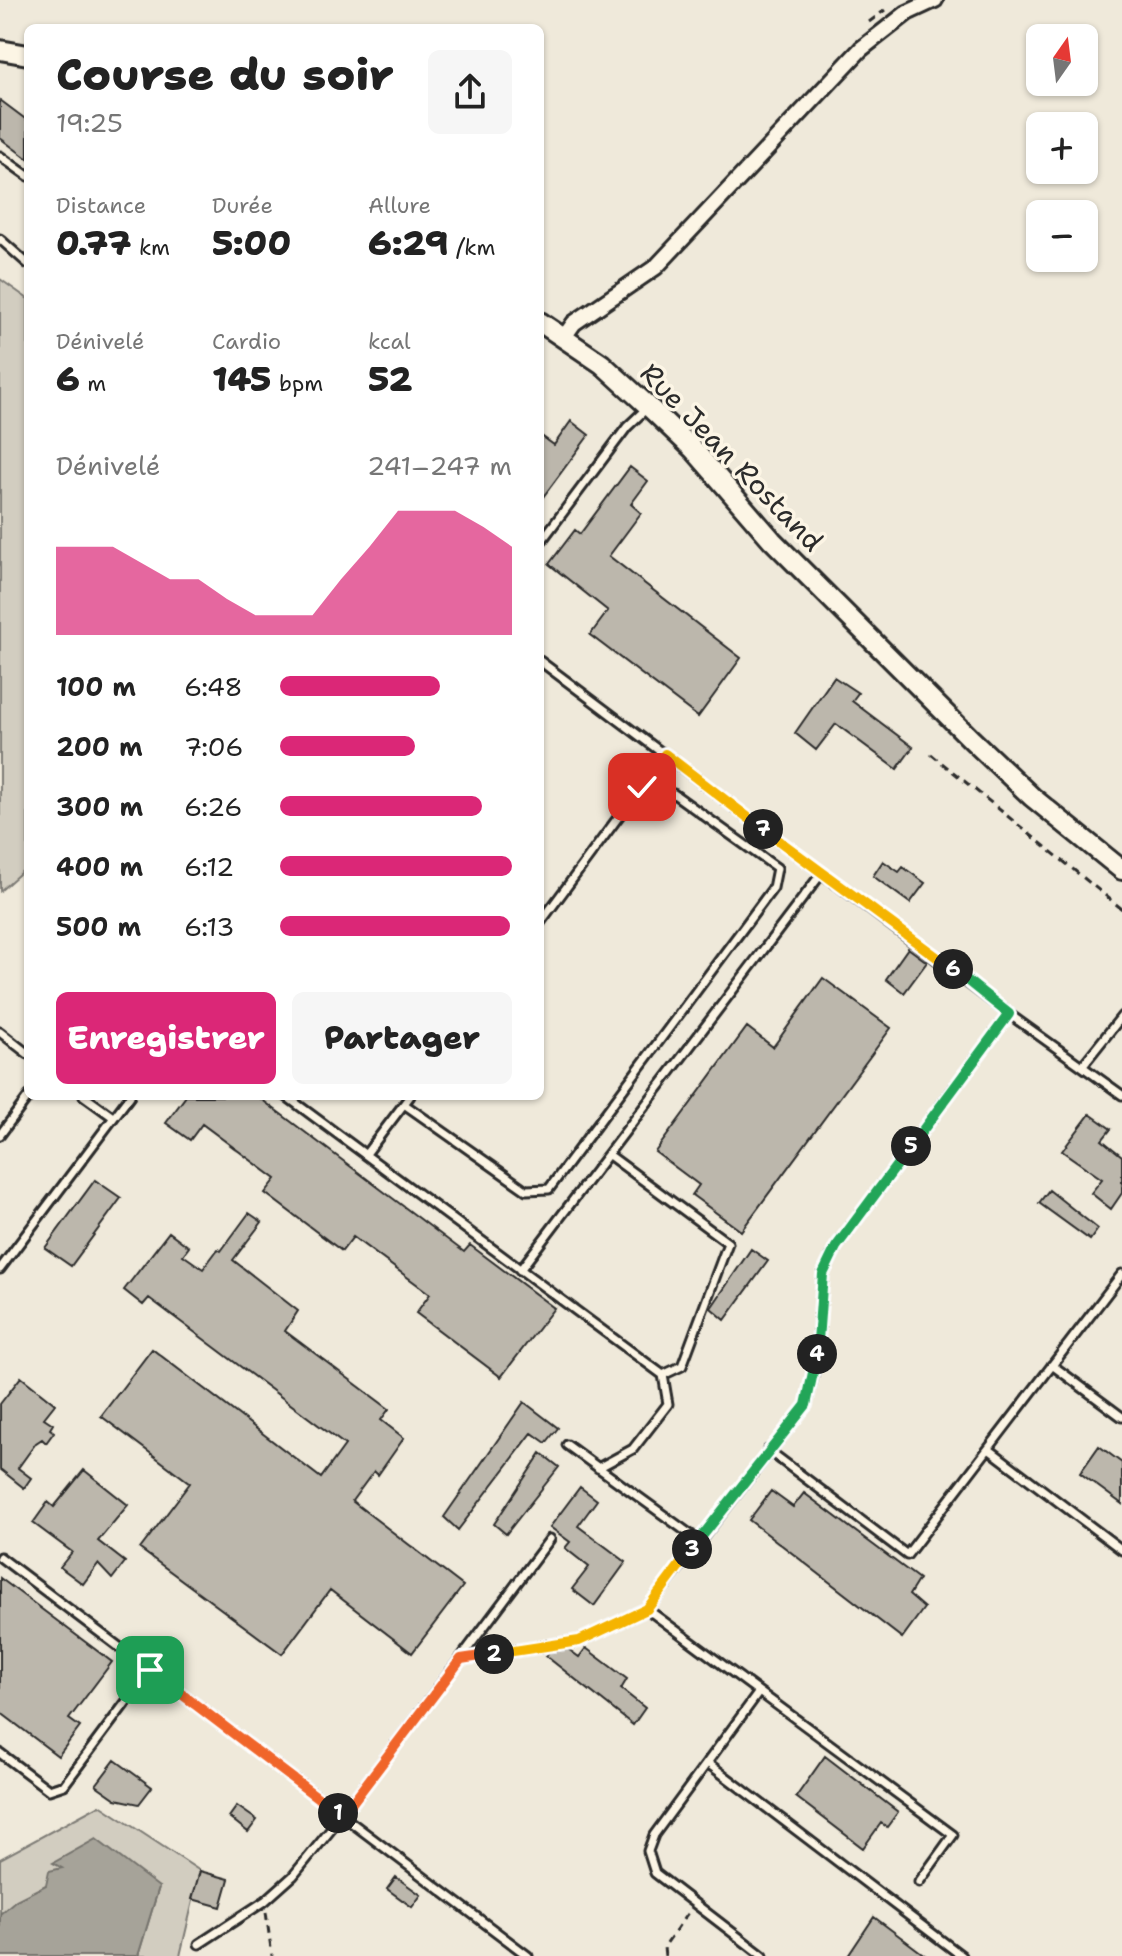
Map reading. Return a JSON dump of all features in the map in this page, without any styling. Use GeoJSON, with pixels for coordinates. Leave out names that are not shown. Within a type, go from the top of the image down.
{"type":"FeatureCollection","features":[{"type":"Feature","properties":{"kind":"street"},"geometry":{"type":"LineString","coordinates":[[564,337],[574,323],[656,267],[861,49],[907,13],[935,0]]}},
{"type":"Feature","properties":{"kind":"street"},"geometry":{"type":"LineString","coordinates":[[0,50],[24,54]]}},
{"type":"Feature","properties":{"kind":"street","name":"Rue Jean Rostand"},"geometry":{"type":"LineString","coordinates":[[544,324],[602,364],[648,406],[694,450],[772,540],[1032,797],[1122,870]]}},
{"type":"Feature","properties":{"kind":"lane"},"geometry":{"type":"LineString","coordinates":[[0,156],[24,173]]}},
{"type":"Feature","properties":{"kind":"lane"},"geometry":{"type":"LineString","coordinates":[[0,239],[24,260]]}},
{"type":"Feature","properties":{"kind":"lane"},"geometry":{"type":"LineString","coordinates":[[544,538],[627,427],[648,406]]}},
{"type":"Feature","properties":{"kind":"lane"},"geometry":{"type":"LineString","coordinates":[[544,664],[821,874],[1122,1095]]}},
{"type":"Feature","properties":{"kind":"lane"},"geometry":{"type":"LineString","coordinates":[[544,918],[665,754]]}},
{"type":"Feature","properties":{"kind":"lane"},"geometry":{"type":"LineString","coordinates":[[404,1104],[526,1190],[549,1189],[559,1177],[773,888],[777,868],[674,794],[642,787]]}},
{"type":"Feature","properties":{"kind":"lane"},"geometry":{"type":"LineString","coordinates":[[520,1270],[821,874]]}},
{"type":"Feature","properties":{"kind":"lane"},"geometry":{"type":"LineString","coordinates":[[461,1659],[579,1641],[647,1609],[806,1405],[816,1364],[823,1274],[836,1247],[1009,1014]]}},
{"type":"Feature","properties":{"kind":"lane"},"geometry":{"type":"LineString","coordinates":[[1082,1066],[1122,1016]]}},
{"type":"Feature","properties":{"kind":"lane"},"geometry":{"type":"LineString","coordinates":[[0,1032],[24,1051]]}},
{"type":"Feature","properties":{"kind":"lane"},"geometry":{"type":"LineString","coordinates":[[0,1135],[26,1100]]}},
{"type":"Feature","properties":{"kind":"lane"},"geometry":{"type":"LineString","coordinates":[[90,1100],[113,1117]]}},
{"type":"Feature","properties":{"kind":"lane"},"geometry":{"type":"LineString","coordinates":[[0,1269],[127,1100]]}},
{"type":"Feature","properties":{"kind":"lane"},"geometry":{"type":"LineString","coordinates":[[292,1100],[663,1375],[668,1404],[633,1449],[598,1468]]}},
{"type":"Feature","properties":{"kind":"lane"},"geometry":{"type":"LineString","coordinates":[[366,1154],[407,1100]]}},
{"type":"Feature","properties":{"kind":"lane"},"geometry":{"type":"LineString","coordinates":[[609,1155],[728,1243],[682,1366],[663,1375]]}},
{"type":"Feature","properties":{"kind":"lane"},"geometry":{"type":"LineString","coordinates":[[768,1450],[907,1555],[1122,1274]]}},
{"type":"Feature","properties":{"kind":"lane"},"geometry":{"type":"LineString","coordinates":[[1052,1365],[1122,1417]]}},
{"type":"Feature","properties":{"kind":"lane"},"geometry":{"type":"LineString","coordinates":[[567,1445],[698,1540]]}},
{"type":"Feature","properties":{"kind":"lane"},"geometry":{"type":"LineString","coordinates":[[990,1450],[1122,1550]]}},
{"type":"Feature","properties":{"kind":"lane"},"geometry":{"type":"LineString","coordinates":[[199,1944],[265,1901],[293,1876],[342,1816],[550,1539]]}},
{"type":"Feature","properties":{"kind":"lane"},"geometry":{"type":"LineString","coordinates":[[0,1557],[528,1956]]}},
{"type":"Feature","properties":{"kind":"lane"},"geometry":{"type":"LineString","coordinates":[[647,1609],[953,1835],[919,1882]]}},
{"type":"Feature","properties":{"kind":"lane"},"geometry":{"type":"LineString","coordinates":[[0,1753],[49,1790],[64,1785],[150,1670]]}},
{"type":"Feature","properties":{"kind":"lane"},"geometry":{"type":"LineString","coordinates":[[759,1692],[654,1835],[648,1851],[655,1873],[763,1956]]}},
{"type":"Feature","properties":{"kind":"lane"},"geometry":{"type":"LineString","coordinates":[[709,1764],[962,1956]]}},
{"type":"Feature","properties":{"kind":"path"},"geometry":{"type":"LineString","coordinates":[[931,754],[1122,909]]}},
{"type":"Feature","properties":{"kind":"path"},"geometry":{"type":"LineString","coordinates":[[265,1901],[272,1956]]}},
{"type":"Feature","properties":{"kind":"path"},"geometry":{"type":"LineString","coordinates":[[665,1956],[664,1947],[694,1904]]}},
{"type":"Feature","properties":{"kind":"shaded area"},"geometry":{"type":"Polygon","coordinates":[[[0,279],[24,296],[24,870],[0,891],[0,279]]]}},
{"type":"Feature","properties":{"kind":"shaded area"},"geometry":{"type":"Polygon","coordinates":[[[100,1805],[200,1871],[180,1956],[138,1956],[159,1887],[46,1885],[0,1914],[0,1859],[100,1805]]]}},
{"type":"Feature","properties":{"kind":"shaded area"},"geometry":{"type":"Polygon","coordinates":[[[96,1839],[159,1887],[138,1956],[0,1956],[0,1914],[16,1900],[46,1885],[49,1871],[62,1868],[53,1863],[96,1839]]]}},
{"type":"Feature","properties":{"kind":"building"},"geometry":{"type":"Polygon","coordinates":[[[0,100],[24,118],[24,156],[0,138],[0,100]]]}},
{"type":"Feature","properties":{"kind":"building"},"geometry":{"type":"Polygon","coordinates":[[[571,421],[589,435],[544,496],[544,438],[554,445],[571,421]]]}},
{"type":"Feature","properties":{"kind":"building"},"geometry":{"type":"Polygon","coordinates":[[[630,467],[648,481],[631,504],[641,513],[609,556],[741,658],[698,717],[590,635],[608,611],[549,564],[575,530],[580,534],[630,467]]]}},
{"type":"Feature","properties":{"kind":"building"},"geometry":{"type":"Polygon","coordinates":[[[834,677],[858,693],[852,701],[913,747],[897,769],[836,724],[816,750],[795,733],[834,677]]]}},
{"type":"Feature","properties":{"kind":"building"},"geometry":{"type":"Polygon","coordinates":[[[883,861],[899,872],[903,867],[925,883],[910,903],[873,876],[883,861]]]}},
{"type":"Feature","properties":{"kind":"building"},"geometry":{"type":"Polygon","coordinates":[[[908,948],[927,962],[904,993],[886,979],[908,948]]]}},
{"type":"Feature","properties":{"kind":"building"},"geometry":{"type":"Polygon","coordinates":[[[823,978],[891,1028],[741,1231],[692,1195],[699,1185],[655,1152],[747,1027],[773,1047],[823,978]]]}},
{"type":"Feature","properties":{"kind":"building"},"geometry":{"type":"Polygon","coordinates":[[[183,1100],[262,1100],[464,1252],[470,1245],[554,1308],[501,1377],[416,1313],[430,1294],[353,1237],[342,1251],[265,1193],[276,1179],[202,1124],[190,1140],[166,1123],[183,1100]]]}},
{"type":"Feature","properties":{"kind":"building"},"geometry":{"type":"Polygon","coordinates":[[[1090,1114],[1111,1129],[1102,1140],[1122,1156],[1122,1193],[1111,1209],[1091,1193],[1102,1179],[1062,1151],[1090,1114]]]}},
{"type":"Feature","properties":{"kind":"building"},"geometry":{"type":"Polygon","coordinates":[[[95,1180],[121,1198],[71,1266],[45,1248],[95,1180]]]}},
{"type":"Feature","properties":{"kind":"building"},"geometry":{"type":"Polygon","coordinates":[[[1049,1190],[1098,1229],[1090,1240],[1039,1203],[1049,1190]]]}},
{"type":"Feature","properties":{"kind":"building"},"geometry":{"type":"Polygon","coordinates":[[[249,1213],[262,1222],[233,1260],[298,1311],[285,1331],[389,1409],[381,1420],[404,1438],[378,1475],[374,1471],[352,1501],[463,1586],[412,1653],[330,1590],[282,1654],[140,1549],[190,1483],[101,1416],[152,1349],[321,1478],[345,1445],[149,1298],[143,1305],[124,1290],[169,1232],[189,1247],[183,1255],[203,1269],[218,1249],[221,1251],[249,1213]]]}},
{"type":"Feature","properties":{"kind":"building"},"geometry":{"type":"Polygon","coordinates":[[[751,1249],[768,1261],[725,1320],[711,1308],[751,1249]]]}},
{"type":"Feature","properties":{"kind":"building"},"geometry":{"type":"Polygon","coordinates":[[[21,1377],[55,1404],[44,1418],[53,1424],[50,1429],[54,1432],[46,1443],[42,1439],[36,1443],[18,1468],[31,1478],[24,1488],[0,1469],[0,1404],[21,1377]]]}},
{"type":"Feature","properties":{"kind":"building"},"geometry":{"type":"Polygon","coordinates":[[[524,1402],[558,1428],[546,1443],[532,1433],[458,1530],[444,1517],[524,1402]]]}},
{"type":"Feature","properties":{"kind":"building"},"geometry":{"type":"Polygon","coordinates":[[[1099,1446],[1122,1463],[1122,1504],[1080,1473],[1099,1446]]]}},
{"type":"Feature","properties":{"kind":"building"},"geometry":{"type":"Polygon","coordinates":[[[541,1453],[559,1467],[506,1534],[494,1524],[541,1453]]]}},
{"type":"Feature","properties":{"kind":"building"},"geometry":{"type":"Polygon","coordinates":[[[84,1470],[128,1505],[98,1541],[125,1562],[112,1579],[98,1564],[83,1584],[60,1567],[72,1552],[33,1523],[48,1502],[54,1507],[84,1470]]]}},
{"type":"Feature","properties":{"kind":"building"},"geometry":{"type":"Polygon","coordinates":[[[580,1487],[597,1500],[578,1526],[626,1562],[594,1606],[572,1589],[589,1567],[565,1548],[570,1542],[550,1527],[580,1487]]]}},
{"type":"Feature","properties":{"kind":"building"},"geometry":{"type":"Polygon","coordinates":[[[771,1491],[793,1507],[804,1493],[919,1579],[909,1595],[924,1608],[902,1638],[749,1520],[771,1491]]]}},
{"type":"Feature","properties":{"kind":"building"},"geometry":{"type":"Polygon","coordinates":[[[0,1578],[112,1662],[69,1719],[80,1727],[58,1756],[0,1712],[0,1578]]]}},
{"type":"Feature","properties":{"kind":"building"},"geometry":{"type":"Polygon","coordinates":[[[586,1648],[627,1679],[621,1689],[645,1708],[633,1725],[546,1656],[549,1652],[568,1649],[579,1657],[586,1648]]]}},
{"type":"Feature","properties":{"kind":"building"},"geometry":{"type":"Polygon","coordinates":[[[825,1756],[898,1812],[887,1827],[881,1823],[863,1848],[796,1797],[825,1756]]]}},
{"type":"Feature","properties":{"kind":"building"},"geometry":{"type":"Polygon","coordinates":[[[115,1760],[152,1787],[139,1804],[116,1799],[96,1785],[115,1760]]]}},
{"type":"Feature","properties":{"kind":"building"},"geometry":{"type":"Polygon","coordinates":[[[237,1806],[257,1820],[248,1832],[229,1817],[237,1806]]]}},
{"type":"Feature","properties":{"kind":"building"},"geometry":{"type":"Polygon","coordinates":[[[200,1871],[229,1879],[221,1907],[192,1899],[200,1871]]]}},
{"type":"Feature","properties":{"kind":"building"},"geometry":{"type":"Polygon","coordinates":[[[396,1877],[421,1895],[412,1907],[387,1889],[396,1877]]]}},
{"type":"Feature","properties":{"kind":"building"},"geometry":{"type":"Polygon","coordinates":[[[874,1917],[926,1956],[848,1956],[874,1917]]]}},
{"type":"Feature","properties":{"kind":"route"},"geometry":{"type":"LineString","coordinates":[[150,1670],[342,1816],[461,1659],[579,1641],[647,1609],[806,1405],[816,1364],[823,1274],[836,1247],[1009,1014],[665,754],[642,787]]}}]}
